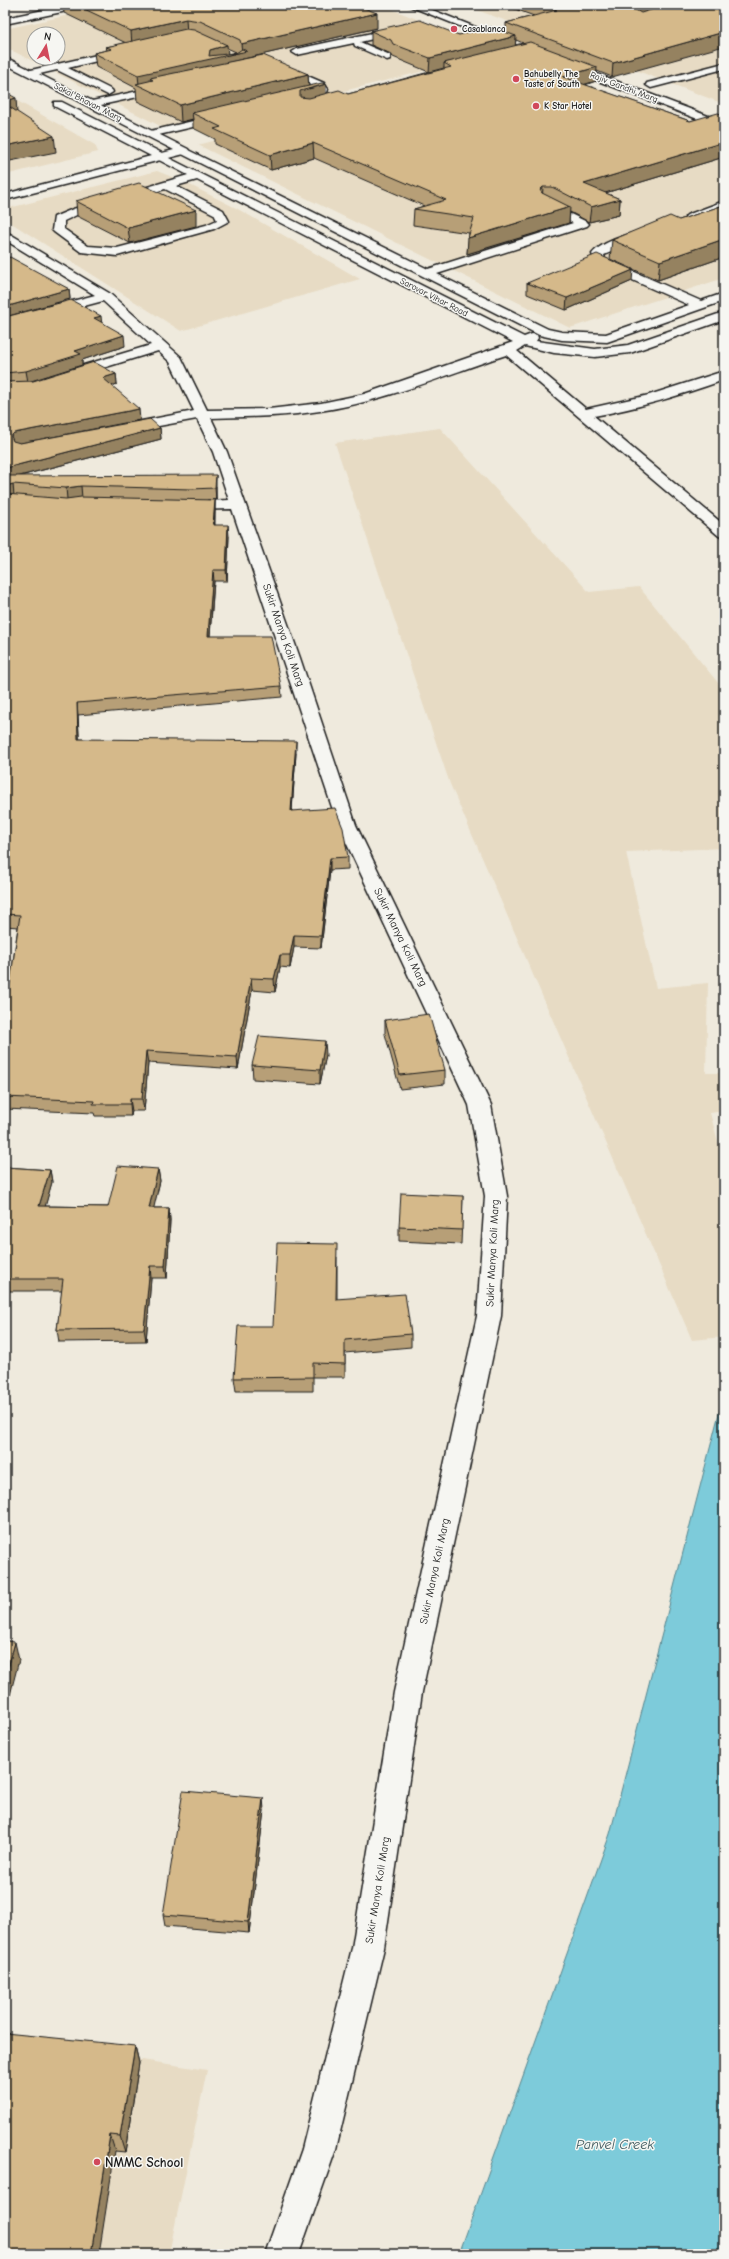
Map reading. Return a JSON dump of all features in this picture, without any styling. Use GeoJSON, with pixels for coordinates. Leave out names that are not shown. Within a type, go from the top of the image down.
{"type":"FeatureCollection","features":[{"type":"Feature","properties":{"kind":"street"},"geometry":{"type":"LineString","coordinates":[[5,13],[44,5]]}},
{"type":"Feature","properties":{"kind":"street"},"geometry":{"type":"LineString","coordinates":[[5,21],[81,5]]}},
{"type":"Feature","properties":{"kind":"street"},"geometry":{"type":"LineString","coordinates":[[412,5],[516,45]]}},
{"type":"Feature","properties":{"kind":"street"},"geometry":{"type":"LineString","coordinates":[[440,5],[507,30]]}},
{"type":"Feature","properties":{"kind":"street"},"geometry":{"type":"LineString","coordinates":[[431,22],[458,12]]}},
{"type":"Feature","properties":{"kind":"street"},"geometry":{"type":"LineString","coordinates":[[297,52],[355,43],[410,27]]}},
{"type":"Feature","properties":{"kind":"street"},"geometry":{"type":"LineString","coordinates":[[355,43],[387,56]]}},
{"type":"Feature","properties":{"kind":"street"},"geometry":{"type":"LineString","coordinates":[[31,73],[135,49]]}},
{"type":"Feature","properties":{"kind":"street","name":"Sakal Bhavan Marg"},"geometry":{"type":"LineString","coordinates":[[5,60],[184,150]]}},
{"type":"Feature","properties":{"kind":"street","name":"Rajiv Gandhi Marg"},"geometry":{"type":"LineString","coordinates":[[560,62],[724,126]]}},
{"type":"Feature","properties":{"kind":"street","name":"Rajiv Gandhi Marg"},"geometry":{"type":"LineString","coordinates":[[666,91],[647,84],[724,66]]}},
{"type":"Feature","properties":{"kind":"street"},"geometry":{"type":"LineString","coordinates":[[59,67],[108,92]]}},
{"type":"Feature","properties":{"kind":"street"},"geometry":{"type":"LineString","coordinates":[[270,67],[281,68],[320,85],[323,89],[322,93],[292,100]]}},
{"type":"Feature","properties":{"kind":"street"},"geometry":{"type":"LineString","coordinates":[[80,98],[173,82],[92,104]]}},
{"type":"Feature","properties":{"kind":"street","name":"Sakal Bhavan Marg"},"geometry":{"type":"LineString","coordinates":[[46,98],[160,157]]}},
{"type":"Feature","properties":{"kind":"street"},"geometry":{"type":"LineString","coordinates":[[150,134],[233,114]]}},
{"type":"Feature","properties":{"kind":"street"},"geometry":{"type":"LineString","coordinates":[[5,186],[171,144]]}},
{"type":"Feature","properties":{"kind":"street"},"geometry":{"type":"LineString","coordinates":[[5,197],[184,150]]}},
{"type":"Feature","properties":{"kind":"street","name":"Sarovar Vihar Road"},"geometry":{"type":"LineString","coordinates":[[184,150],[544,332],[569,337],[607,338],[724,297]]}},
{"type":"Feature","properties":{"kind":"street","name":"Sarovar Vihar Road"},"geometry":{"type":"LineString","coordinates":[[160,157],[523,342],[554,349],[595,352],[630,349],[724,316]]}},
{"type":"Feature","properties":{"kind":"street"},"geometry":{"type":"LineString","coordinates":[[198,176],[65,216],[58,219],[58,230],[85,248],[117,252],[219,224],[223,221],[228,210]]}},
{"type":"Feature","properties":{"kind":"street"},"geometry":{"type":"LineString","coordinates":[[165,186],[228,210],[252,203]]}},
{"type":"Feature","properties":{"kind":"street"},"geometry":{"type":"LineString","coordinates":[[681,220],[724,204]]}},
{"type":"Feature","properties":{"kind":"street"},"geometry":{"type":"LineString","coordinates":[[427,273],[583,224],[546,206]]}},
{"type":"Feature","properties":{"kind":"street"},"geometry":{"type":"LineString","coordinates":[[652,231],[609,247],[598,254],[600,261],[700,305]]}},
{"type":"Feature","properties":{"kind":"street","name":"Sukir Manya Koli Marg"},"geometry":{"type":"LineString","coordinates":[[5,235],[26,254],[105,296],[176,360],[220,452],[292,658],[347,825],[480,1105],[496,1196],[489,1316],[408,1692],[368,1948],[319,2149],[282,2254]]}},
{"type":"Feature","properties":{"kind":"street"},"geometry":{"type":"LineString","coordinates":[[5,323],[105,296]]}},
{"type":"Feature","properties":{"kind":"street"},"geometry":{"type":"LineString","coordinates":[[116,430],[202,414],[269,413],[321,407],[367,397],[508,350],[544,332]]}},
{"type":"Feature","properties":{"kind":"street"},"geometry":{"type":"LineString","coordinates":[[58,378],[160,346]]}},
{"type":"Feature","properties":{"kind":"street"},"geometry":{"type":"LineString","coordinates":[[508,350],[724,533]]}},
{"type":"Feature","properties":{"kind":"street"},"geometry":{"type":"LineString","coordinates":[[582,414],[641,403],[673,394],[724,375]]}},
{"type":"Feature","properties":{"kind":"street"},"geometry":{"type":"LineString","coordinates":[[171,506],[238,504]]}},
{"type":"Feature","properties":{"kind":"shaded area"},"geometry":{"type":"Polygon","coordinates":[[[116,5],[381,5],[501,52],[174,133],[42,66],[66,66],[66,26],[26,26],[26,58],[5,47],[5,29],[116,5]]]}},
{"type":"Feature","properties":{"kind":"shaded area"},"geometry":{"type":"Polygon","coordinates":[[[463,5],[687,5],[556,39],[463,5]]]}},
{"type":"Feature","properties":{"kind":"shaded area"},"geometry":{"type":"Polygon","coordinates":[[[724,8],[724,104],[575,47],[724,8]]]}},
{"type":"Feature","properties":{"kind":"shaded area"},"geometry":{"type":"Polygon","coordinates":[[[520,59],[724,139],[724,278],[570,328],[198,145],[520,59]]]}},
{"type":"Feature","properties":{"kind":"shaded area"},"geometry":{"type":"Polygon","coordinates":[[[5,94],[95,145],[98,152],[5,175],[5,94]]]}},
{"type":"Feature","properties":{"kind":"shaded area"},"geometry":{"type":"Polygon","coordinates":[[[157,171],[182,181],[236,208],[360,279],[181,331],[5,219],[5,209],[157,171]]]}},
{"type":"Feature","properties":{"kind":"shaded area"},"geometry":{"type":"Polygon","coordinates":[[[440,428],[589,592],[639,587],[724,690],[724,848],[626,852],[656,988],[708,983],[706,1073],[724,1073],[724,1111],[710,1113],[724,1163],[724,1337],[692,1340],[450,784],[335,443],[440,428]]]}},
{"type":"Feature","properties":{"kind":"shaded area","name":"NMMC School"},"geometry":{"type":"Polygon","coordinates":[[[5,2039],[207,2070],[169,2254],[5,2254],[5,2039]]]}},
{"type":"Feature","properties":{"kind":"water","name":"Panvel Creek"},"geometry":{"type":"Polygon","coordinates":[[[724,1380],[724,2254],[459,2254],[610,1834],[723,1398],[724,1380]]]}},
{"type":"Feature","properties":{"kind":"building"},"geometry":{"type":"Polygon","coordinates":[[[76,5],[356,5],[377,13],[241,44],[240,40],[200,21],[186,19],[131,31],[76,5]]]}},
{"type":"Feature","properties":{"kind":"building"},"geometry":{"type":"Polygon","coordinates":[[[542,5],[646,5],[634,9],[641,13],[667,5],[724,5],[724,32],[613,63],[506,23],[557,10],[542,5]]]}},
{"type":"Feature","properties":{"kind":"building"},"geometry":{"type":"Polygon","coordinates":[[[420,20],[459,35],[491,27],[516,36],[430,58],[393,44],[391,40],[371,31],[420,20]]]}},
{"type":"Feature","properties":{"kind":"building"},"geometry":{"type":"Polygon","coordinates":[[[186,29],[194,30],[227,45],[210,50],[209,56],[236,53],[242,49],[247,51],[138,75],[94,53],[112,49],[106,47],[186,29]]]}},
{"type":"Feature","properties":{"kind":"building"},"geometry":{"type":"Polygon","coordinates":[[[530,42],[597,67],[563,77],[690,121],[718,113],[724,115],[724,142],[584,184],[620,199],[591,207],[552,187],[543,187],[540,190],[542,193],[570,207],[468,238],[474,218],[414,209],[446,200],[313,143],[270,155],[214,129],[221,127],[192,113],[322,83],[326,84],[300,91],[300,97],[309,98],[339,90],[348,94],[451,67],[444,63],[530,42]]]}},
{"type":"Feature","properties":{"kind":"building"},"geometry":{"type":"Polygon","coordinates":[[[263,55],[308,74],[180,105],[136,84],[153,80],[150,78],[263,55]]]}},
{"type":"Feature","properties":{"kind":"building"},"geometry":{"type":"Polygon","coordinates":[[[5,92],[16,98],[5,101],[5,92]]]}},
{"type":"Feature","properties":{"kind":"building"},"geometry":{"type":"Polygon","coordinates":[[[5,104],[54,136],[5,146],[5,104]]]}},
{"type":"Feature","properties":{"kind":"building"},"geometry":{"type":"Polygon","coordinates":[[[139,183],[196,210],[128,228],[76,201],[139,183]]]}},
{"type":"Feature","properties":{"kind":"building"},"geometry":{"type":"Polygon","coordinates":[[[724,205],[724,239],[660,261],[612,240],[670,216],[679,220],[724,205]]]}},
{"type":"Feature","properties":{"kind":"building"},"geometry":{"type":"Polygon","coordinates":[[[597,254],[633,270],[567,298],[527,283],[597,254]]]}},
{"type":"Feature","properties":{"kind":"building"},"geometry":{"type":"Polygon","coordinates":[[[10,257],[69,289],[5,307],[5,259],[10,257]]]}},
{"type":"Feature","properties":{"kind":"building"},"geometry":{"type":"Polygon","coordinates":[[[71,300],[101,316],[94,318],[124,335],[75,351],[81,354],[26,371],[5,373],[5,317],[71,300]]]}},
{"type":"Feature","properties":{"kind":"building"},"geometry":{"type":"Polygon","coordinates":[[[94,362],[116,374],[103,378],[139,409],[14,433],[11,436],[13,441],[20,443],[150,419],[160,428],[6,468],[7,476],[216,475],[215,488],[191,489],[81,486],[66,488],[13,484],[6,486],[5,489],[5,382],[33,381],[94,362]]]}},
{"type":"Feature","properties":{"kind":"building"},"geometry":{"type":"Polygon","coordinates":[[[5,492],[6,494],[66,499],[81,497],[215,500],[213,525],[228,525],[226,570],[213,570],[208,636],[271,636],[281,686],[77,703],[78,739],[296,741],[291,811],[335,808],[343,828],[348,857],[330,858],[321,936],[294,935],[290,955],[280,955],[274,979],[251,978],[237,1057],[146,1051],[142,1099],[130,1099],[130,1104],[93,1104],[94,1101],[5,1097],[5,1006],[8,996],[20,915],[5,914],[5,492]]]}},
{"type":"Feature","properties":{"kind":"building"},"geometry":{"type":"Polygon","coordinates":[[[429,1014],[445,1070],[400,1075],[385,1020],[429,1014]]]}},
{"type":"Feature","properties":{"kind":"building"},"geometry":{"type":"Polygon","coordinates":[[[259,1036],[325,1041],[320,1070],[252,1065],[259,1036]]]}},
{"type":"Feature","properties":{"kind":"building"},"geometry":{"type":"Polygon","coordinates":[[[118,1166],[158,1169],[149,1208],[169,1208],[165,1266],[150,1266],[144,1329],[57,1330],[63,1279],[5,1279],[5,1167],[50,1170],[39,1206],[108,1207],[118,1166]]]}},
{"type":"Feature","properties":{"kind":"building"},"geometry":{"type":"Polygon","coordinates":[[[401,1193],[463,1196],[462,1230],[399,1227],[401,1193]]]}},
{"type":"Feature","properties":{"kind":"building"},"geometry":{"type":"Polygon","coordinates":[[[277,1243],[337,1244],[336,1299],[405,1294],[411,1334],[345,1340],[345,1364],[313,1363],[313,1377],[234,1378],[238,1326],[273,1326],[277,1243]]]}},
{"type":"Feature","properties":{"kind":"building"},"geometry":{"type":"Polygon","coordinates":[[[5,1369],[8,1370],[5,1377],[5,1369]]]}},
{"type":"Feature","properties":{"kind":"building"},"geometry":{"type":"Polygon","coordinates":[[[5,1641],[15,1642],[5,1679],[5,1641]]]}},
{"type":"Feature","properties":{"kind":"building"},"geometry":{"type":"Polygon","coordinates":[[[183,1791],[263,1798],[248,1922],[163,1915],[183,1791]]]}},
{"type":"Feature","properties":{"kind":"building"},"geometry":{"type":"Polygon","coordinates":[[[5,2033],[135,2046],[120,2136],[110,2135],[91,2254],[5,2254],[5,2033]]]}},
{"type":"Feature","properties":{"kind":"place","name":"Casablanca"},"geometry":{"type":"Point","coordinates":[454,29]}},
{"type":"Feature","properties":{"kind":"place","name":"Bahubelly The Taste of South"},"geometry":{"type":"Point","coordinates":[516,79]}},
{"type":"Feature","properties":{"kind":"place","name":"K Star Hotel"},"geometry":{"type":"Point","coordinates":[536,106]}},
{"type":"Feature","properties":{"kind":"place","name":"NMMC School"},"geometry":{"type":"Point","coordinates":[97,2162]}}]}
